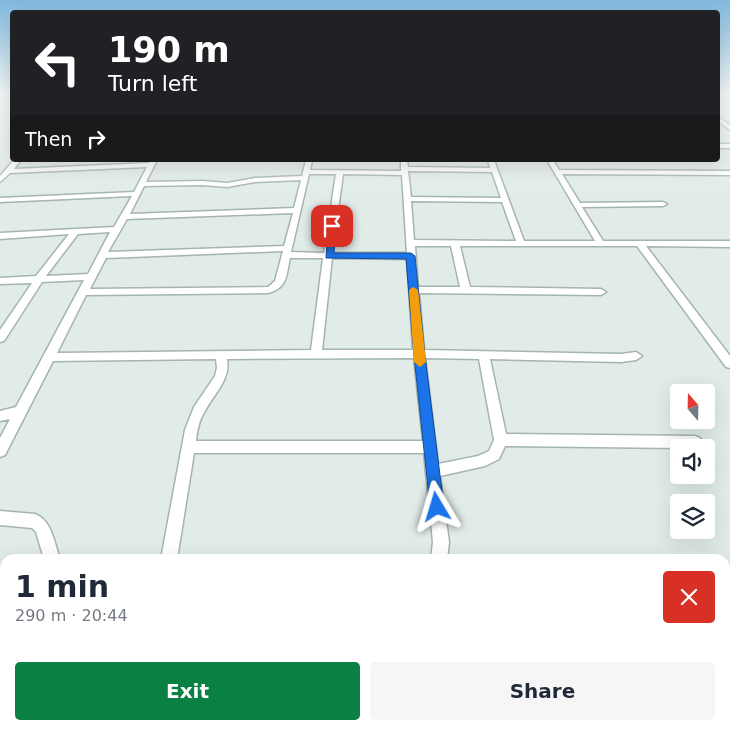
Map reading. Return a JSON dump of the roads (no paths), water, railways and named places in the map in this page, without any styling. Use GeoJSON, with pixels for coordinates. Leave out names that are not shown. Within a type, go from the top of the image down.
{"type":"FeatureCollection","features":[{"type":"Feature","properties":{"kind":"street"},"geometry":{"type":"LineString","coordinates":[[0,180],[16,162]]}},
{"type":"Feature","properties":{"kind":"street"},"geometry":{"type":"LineString","coordinates":[[0,451],[102,255],[125,217],[153,162],[9,170]]}},
{"type":"Feature","properties":{"kind":"street"},"geometry":{"type":"LineString","coordinates":[[83,292],[268,290],[275,288],[280,282],[308,162]]}},
{"type":"Feature","properties":{"kind":"street"},"geometry":{"type":"LineString","coordinates":[[492,162],[521,243]]}},
{"type":"Feature","properties":{"kind":"street"},"geometry":{"type":"LineString","coordinates":[[551,162],[600,243]]}},
{"type":"Feature","properties":{"kind":"street"},"geometry":{"type":"LineString","coordinates":[[142,184],[203,183],[220,185],[305,175],[405,167],[494,170]]}},
{"type":"Feature","properties":{"kind":"street"},"geometry":{"type":"LineString","coordinates":[[405,167],[419,356],[441,542],[440,554]]}},
{"type":"Feature","properties":{"kind":"street"},"geometry":{"type":"LineString","coordinates":[[316,354],[333,211],[340,172]]}},
{"type":"Feature","properties":{"kind":"street"},"geometry":{"type":"LineString","coordinates":[[557,172],[730,173]]}},
{"type":"Feature","properties":{"kind":"street"},"geometry":{"type":"LineString","coordinates":[[0,200],[137,194]]}},
{"type":"Feature","properties":{"kind":"street"},"geometry":{"type":"LineString","coordinates":[[407,199],[505,200]]}},
{"type":"Feature","properties":{"kind":"street"},"geometry":{"type":"LineString","coordinates":[[577,205],[663,204]]}},
{"type":"Feature","properties":{"kind":"street"},"geometry":{"type":"LineString","coordinates":[[125,217],[297,210]]}},
{"type":"Feature","properties":{"kind":"street"},"geometry":{"type":"LineString","coordinates":[[0,236],[116,229]]}},
{"type":"Feature","properties":{"kind":"street"},"geometry":{"type":"LineString","coordinates":[[0,338],[39,279],[75,232]]}},
{"type":"Feature","properties":{"kind":"street"},"geometry":{"type":"LineString","coordinates":[[410,243],[730,244]]}},
{"type":"Feature","properties":{"kind":"street"},"geometry":{"type":"LineString","coordinates":[[455,243],[466,291]]}},
{"type":"Feature","properties":{"kind":"street"},"geometry":{"type":"LineString","coordinates":[[640,244],[730,364]]}},
{"type":"Feature","properties":{"kind":"street"},"geometry":{"type":"LineString","coordinates":[[102,255],[287,252],[329,256],[411,256]]}},
{"type":"Feature","properties":{"kind":"street"},"geometry":{"type":"LineString","coordinates":[[0,281],[91,277]]}},
{"type":"Feature","properties":{"kind":"street"},"geometry":{"type":"LineString","coordinates":[[414,290],[601,292]]}},
{"type":"Feature","properties":{"kind":"street"},"geometry":{"type":"LineString","coordinates":[[50,357],[316,354],[621,358],[636,356]]}},
{"type":"Feature","properties":{"kind":"street"},"geometry":{"type":"LineString","coordinates":[[170,554],[188,447],[198,411],[223,368],[221,355]]}},
{"type":"Feature","properties":{"kind":"street"},"geometry":{"type":"LineString","coordinates":[[433,471],[480,462],[494,455],[501,440],[484,355]]}},
{"type":"Feature","properties":{"kind":"street"},"geometry":{"type":"LineString","coordinates":[[0,416],[20,412]]}},
{"type":"Feature","properties":{"kind":"street"},"geometry":{"type":"LineString","coordinates":[[501,440],[670,442]]}},
{"type":"Feature","properties":{"kind":"street"},"geometry":{"type":"LineString","coordinates":[[188,447],[430,447]]}},
{"type":"Feature","properties":{"kind":"street"},"geometry":{"type":"LineString","coordinates":[[0,518],[35,521],[42,527],[50,554]]}}]}
